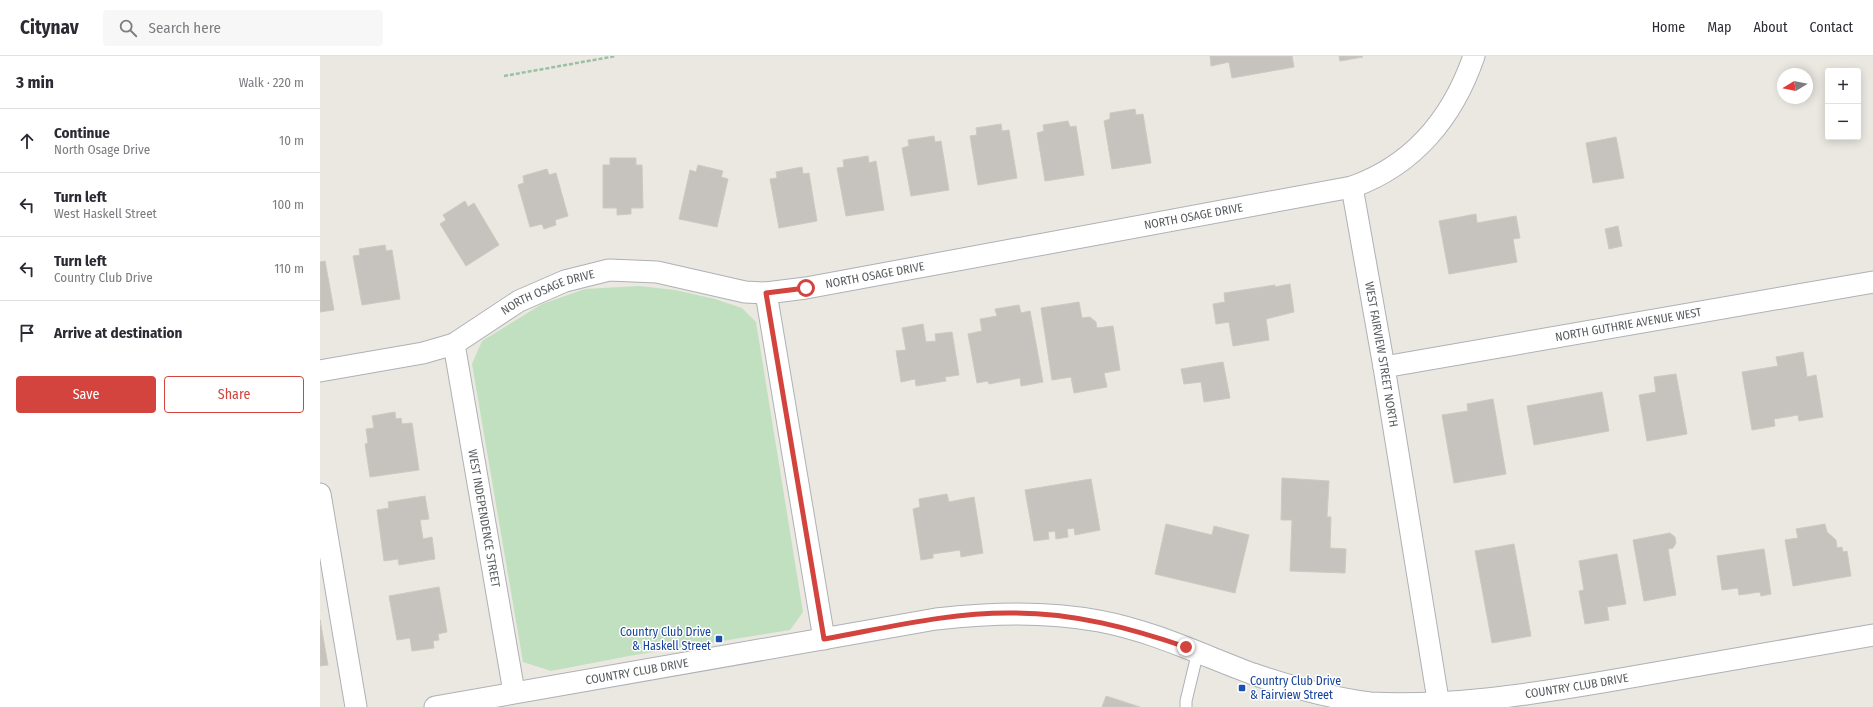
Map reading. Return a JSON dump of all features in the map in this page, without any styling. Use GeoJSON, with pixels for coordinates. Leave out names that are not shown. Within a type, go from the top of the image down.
{"type":"FeatureCollection","features":[{"type":"Feature","properties":{"kind":"street"},"geometry":{"type":"LineString","coordinates":[[1352,187],[1371,180],[1392,168],[1438,127],[1453,103],[1468,73],[1474,56]]}},
{"type":"Feature","properties":{"kind":"street","name":"NORTH OSAGE DRIVE"},"geometry":{"type":"LineString","coordinates":[[320,371],[422,354],[454,344],[518,301],[565,281],[609,270],[657,272],[745,292],[766,293],[814,286],[1352,187]]}},
{"type":"Feature","properties":{"kind":"street","name":"WEST FAIRVIEW STREET NORTH"},"geometry":{"type":"LineString","coordinates":[[1352,187],[1384,367],[1439,706]]}},
{"type":"Feature","properties":{"kind":"street","name":"NORTH GUTHRIE AVENUE WEST"},"geometry":{"type":"LineString","coordinates":[[1384,367],[1873,282]]}},
{"type":"Feature","properties":{"kind":"street"},"geometry":{"type":"LineString","coordinates":[[766,293],[824,639]]}},
{"type":"Feature","properties":{"kind":"street","name":"WEST INDEPENDENCE STREET"},"geometry":{"type":"LineString","coordinates":[[454,344],[514,692]]}},
{"type":"Feature","properties":{"kind":"street"},"geometry":{"type":"LineString","coordinates":[[320,494],[356,707]]}},
{"type":"Feature","properties":{"kind":"street","name":"COUNTRY CLUB DRIVE"},"geometry":{"type":"LineString","coordinates":[[435,707],[936,619],[978,614],[1014,613],[1100,621],[1147,634],[1198,651],[1256,675],[1329,702],[1370,703],[1405,707],[1479,703],[1873,635]]}},
{"type":"Feature","properties":{"kind":"lane"},"geometry":{"type":"LineString","coordinates":[[1186,707],[1198,651]]}},
{"type":"Feature","properties":{"kind":"path"},"geometry":{"type":"LineString","coordinates":[[504,76],[616,56]]}},
{"type":"Feature","properties":{"kind":"green space"},"geometry":{"type":"Polygon","coordinates":[[[639,286],[675,290],[715,299],[742,308],[756,322],[803,612],[790,630],[629,656],[551,671],[523,662],[472,364],[482,341],[542,304],[585,289],[639,286]]]}},
{"type":"Feature","properties":{"kind":"building"},"geometry":{"type":"Polygon","coordinates":[[[1210,56],[1292,56],[1294,67],[1232,78],[1229,62],[1211,66],[1210,56]]]}},
{"type":"Feature","properties":{"kind":"building"},"geometry":{"type":"Polygon","coordinates":[[[1339,56],[1362,56],[1363,57],[1340,61],[1339,56]]]}},
{"type":"Feature","properties":{"kind":"building"},"geometry":{"type":"Polygon","coordinates":[[[1135,109],[1136,115],[1143,114],[1151,163],[1112,169],[1104,121],[1110,119],[1110,113],[1135,109]]]}},
{"type":"Feature","properties":{"kind":"building"},"geometry":{"type":"Polygon","coordinates":[[[1068,121],[1070,127],[1076,126],[1084,175],[1045,181],[1037,133],[1044,131],[1043,125],[1068,121]]]}},
{"type":"Feature","properties":{"kind":"building"},"geometry":{"type":"Polygon","coordinates":[[[1001,124],[1002,131],[1009,130],[1017,178],[978,185],[970,136],[977,135],[976,128],[1001,124]]]}},
{"type":"Feature","properties":{"kind":"building"},"geometry":{"type":"Polygon","coordinates":[[[934,136],[935,142],[941,141],[949,190],[911,196],[902,148],[909,146],[908,140],[934,136]]]}},
{"type":"Feature","properties":{"kind":"building"},"geometry":{"type":"Polygon","coordinates":[[[1616,137],[1624,178],[1593,183],[1586,143],[1616,137]]]}},
{"type":"Feature","properties":{"kind":"building"},"geometry":{"type":"Polygon","coordinates":[[[868,156],[869,163],[876,161],[884,210],[846,216],[837,168],[844,167],[843,160],[868,156]]]}},
{"type":"Feature","properties":{"kind":"building"},"geometry":{"type":"Polygon","coordinates":[[[610,158],[636,158],[636,165],[642,165],[643,208],[631,208],[631,214],[617,215],[617,208],[603,208],[603,165],[610,165],[610,158]]]}},
{"type":"Feature","properties":{"kind":"building"},"geometry":{"type":"Polygon","coordinates":[[[698,165],[723,171],[721,177],[728,179],[717,227],[679,219],[690,170],[696,172],[698,165]]]}},
{"type":"Feature","properties":{"kind":"building"},"geometry":{"type":"Polygon","coordinates":[[[802,167],[803,174],[809,173],[817,221],[779,228],[770,179],[777,178],[776,172],[802,167]]]}},
{"type":"Feature","properties":{"kind":"building"},"geometry":{"type":"Polygon","coordinates":[[[547,169],[549,175],[556,173],[568,216],[555,220],[556,225],[544,229],[542,224],[530,227],[518,185],[524,183],[523,176],[547,169]]]}},
{"type":"Feature","properties":{"kind":"building"},"geometry":{"type":"Polygon","coordinates":[[[465,201],[468,207],[474,203],[499,245],[466,266],[440,224],[446,220],[443,215],[465,201]]]}},
{"type":"Feature","properties":{"kind":"building"},"geometry":{"type":"Polygon","coordinates":[[[1476,214],[1477,223],[1516,216],[1520,238],[1513,239],[1517,262],[1449,274],[1439,221],[1476,214]]]}},
{"type":"Feature","properties":{"kind":"building"},"geometry":{"type":"Polygon","coordinates":[[[1618,226],[1622,246],[1609,249],[1605,229],[1618,226]]]}},
{"type":"Feature","properties":{"kind":"building"},"geometry":{"type":"Polygon","coordinates":[[[385,245],[386,251],[392,250],[400,299],[362,305],[353,256],[360,255],[359,249],[385,245]]]}},
{"type":"Feature","properties":{"kind":"building"},"geometry":{"type":"Polygon","coordinates":[[[325,261],[334,310],[320,312],[320,262],[325,261]]]}},
{"type":"Feature","properties":{"kind":"building"},"geometry":{"type":"Polygon","coordinates":[[[1290,284],[1294,312],[1266,319],[1269,340],[1233,346],[1229,322],[1216,324],[1213,304],[1225,302],[1224,293],[1290,284]]]}},
{"type":"Feature","properties":{"kind":"building"},"geometry":{"type":"Polygon","coordinates":[[[1079,302],[1082,318],[1090,317],[1096,322],[1097,328],[1113,326],[1120,370],[1104,373],[1107,387],[1074,393],[1071,377],[1052,380],[1041,308],[1079,302]]]}},
{"type":"Feature","properties":{"kind":"building"},"geometry":{"type":"Polygon","coordinates":[[[1019,305],[1021,313],[1030,311],[1043,382],[1021,386],[1020,378],[989,384],[988,381],[977,383],[968,334],[982,331],[980,319],[997,316],[995,309],[1019,305]]]}},
{"type":"Feature","properties":{"kind":"building"},"geometry":{"type":"Polygon","coordinates":[[[923,324],[926,342],[936,341],[935,334],[952,332],[959,375],[945,377],[946,381],[916,386],[915,379],[901,382],[896,351],[906,350],[902,328],[923,324]]]}},
{"type":"Feature","properties":{"kind":"building"},"geometry":{"type":"Polygon","coordinates":[[[1803,352],[1807,377],[1816,375],[1823,417],[1799,421],[1798,415],[1774,419],[1775,426],[1752,430],[1742,372],[1778,366],[1776,357],[1803,352]]]}},
{"type":"Feature","properties":{"kind":"building"},"geometry":{"type":"Polygon","coordinates":[[[1223,362],[1230,398],[1204,402],[1201,382],[1184,384],[1181,369],[1223,362]]]}},
{"type":"Feature","properties":{"kind":"building"},"geometry":{"type":"Polygon","coordinates":[[[1676,374],[1687,434],[1647,441],[1639,395],[1656,392],[1654,377],[1676,374]]]}},
{"type":"Feature","properties":{"kind":"building"},"geometry":{"type":"Polygon","coordinates":[[[1602,392],[1609,431],[1534,445],[1527,406],[1602,392]]]}},
{"type":"Feature","properties":{"kind":"building"},"geometry":{"type":"Polygon","coordinates":[[[1493,399],[1506,474],[1454,483],[1442,415],[1468,411],[1467,404],[1493,399]]]}},
{"type":"Feature","properties":{"kind":"building"},"geometry":{"type":"Polygon","coordinates":[[[395,412],[396,419],[401,418],[402,424],[412,423],[419,470],[370,477],[365,444],[368,443],[366,429],[374,428],[372,416],[395,412]]]}},
{"type":"Feature","properties":{"kind":"building"},"geometry":{"type":"Polygon","coordinates":[[[1282,478],[1329,481],[1327,517],[1331,517],[1330,548],[1346,549],[1345,573],[1290,571],[1292,520],[1281,520],[1282,478]]]}},
{"type":"Feature","properties":{"kind":"building"},"geometry":{"type":"Polygon","coordinates":[[[1091,479],[1100,530],[1075,535],[1074,528],[1067,529],[1068,537],[1056,539],[1055,531],[1048,532],[1049,539],[1034,541],[1025,490],[1091,479]]]}},
{"type":"Feature","properties":{"kind":"building"},"geometry":{"type":"Polygon","coordinates":[[[947,494],[949,502],[974,497],[983,553],[961,557],[960,550],[933,554],[933,558],[921,560],[913,509],[920,507],[919,499],[947,494]]]}},
{"type":"Feature","properties":{"kind":"building"},"geometry":{"type":"Polygon","coordinates":[[[425,496],[429,519],[420,520],[423,539],[432,537],[435,559],[399,565],[398,559],[384,561],[377,510],[389,508],[388,502],[425,496]]]}},
{"type":"Feature","properties":{"kind":"building"},"geometry":{"type":"Polygon","coordinates":[[[1166,524],[1212,535],[1214,526],[1249,535],[1235,593],[1155,574],[1166,524]]]}},
{"type":"Feature","properties":{"kind":"building"},"geometry":{"type":"Polygon","coordinates":[[[1825,524],[1827,532],[1836,540],[1837,548],[1842,547],[1843,552],[1847,551],[1851,576],[1793,586],[1785,540],[1798,538],[1796,529],[1825,524]]]}},
{"type":"Feature","properties":{"kind":"building"},"geometry":{"type":"Polygon","coordinates":[[[1670,533],[1675,537],[1676,543],[1673,548],[1668,549],[1676,595],[1644,601],[1633,540],[1670,533]]]}},
{"type":"Feature","properties":{"kind":"building"},"geometry":{"type":"Polygon","coordinates":[[[1514,544],[1531,636],[1492,643],[1475,551],[1514,544]]]}},
{"type":"Feature","properties":{"kind":"building"},"geometry":{"type":"Polygon","coordinates":[[[1764,549],[1771,594],[1761,596],[1760,592],[1739,595],[1738,588],[1722,590],[1717,556],[1764,549]]]}},
{"type":"Feature","properties":{"kind":"building"},"geometry":{"type":"Polygon","coordinates":[[[1617,554],[1626,604],[1607,607],[1609,620],[1585,624],[1579,591],[1584,590],[1579,561],[1617,554]]]}},
{"type":"Feature","properties":{"kind":"building"},"geometry":{"type":"Polygon","coordinates":[[[439,587],[447,632],[438,634],[439,640],[433,641],[434,648],[412,651],[410,638],[397,640],[389,596],[439,587]]]}},
{"type":"Feature","properties":{"kind":"building"},"geometry":{"type":"Polygon","coordinates":[[[320,620],[328,665],[320,666],[320,620]]]}},
{"type":"Feature","properties":{"kind":"building"},"geometry":{"type":"Polygon","coordinates":[[[1106,696],[1140,707],[1102,707],[1106,696]]]}},
{"type":"Feature","properties":{"kind":"place","name":"Country Club Drive & Haskell Street"},"geometry":{"type":"Point","coordinates":[719,639]}},
{"type":"Feature","properties":{"kind":"place","name":"Country Club Drive & Fairview Street"},"geometry":{"type":"Point","coordinates":[1242,688]}},
{"type":"Feature","properties":{"kind":"route"},"geometry":{"type":"LineString","coordinates":[[806,288],[766,293],[824,639],[936,619],[978,614],[1014,613],[1100,621],[1186,647]]}}]}
